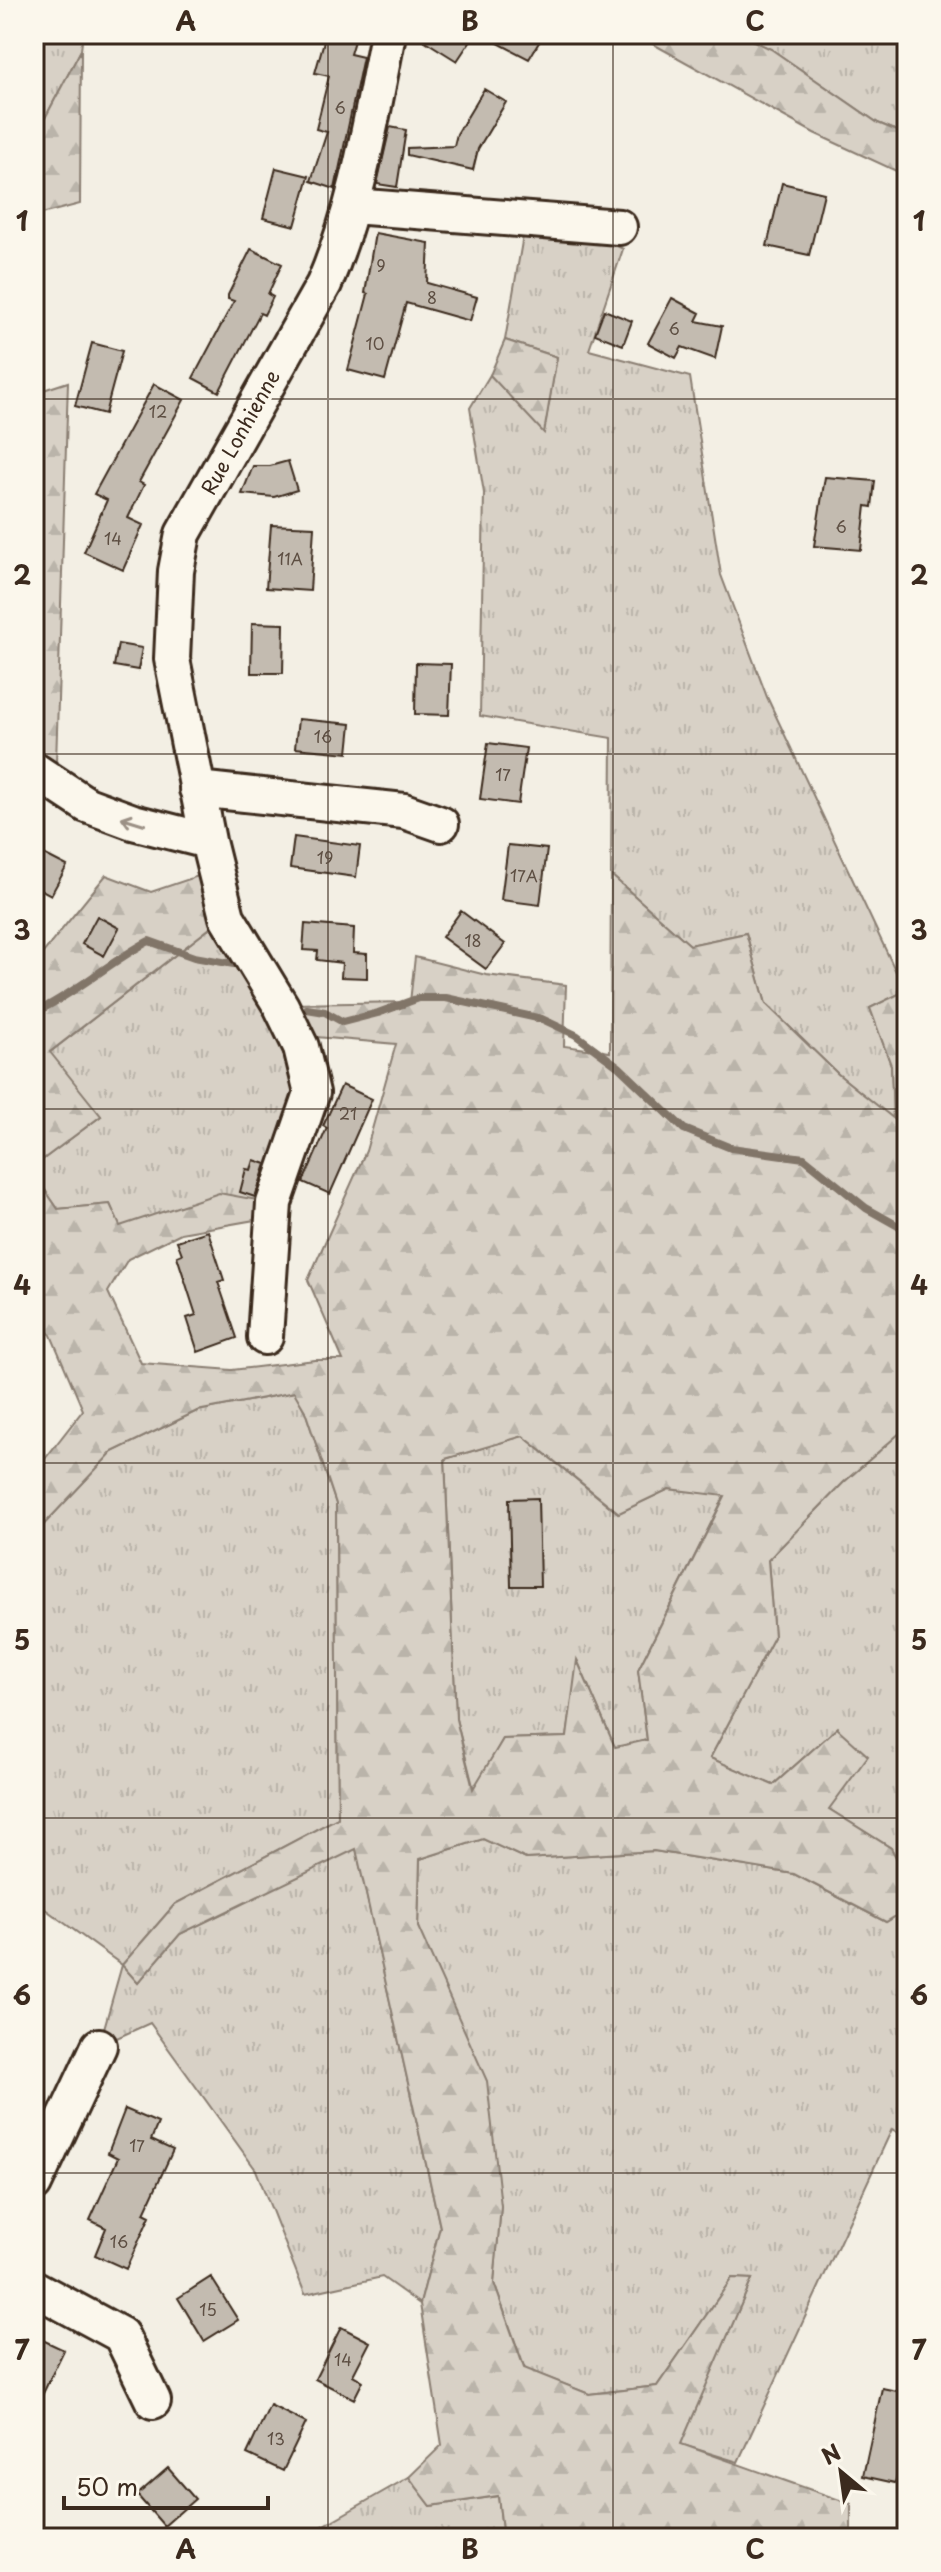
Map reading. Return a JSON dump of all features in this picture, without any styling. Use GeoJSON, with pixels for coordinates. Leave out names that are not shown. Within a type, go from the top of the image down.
{"type":"FeatureCollection","features":[{"type":"Feature","properties":{"kind":"street","name":"Rue Lonhienne"},"geometry":{"type":"LineString","coordinates":[[265,1337],[274,1203],[312,1093],[301,1047],[281,1006],[227,917],[208,841],[172,659],[176,571],[183,534],[324,284],[342,243],[353,206],[388,34]]}},
{"type":"Feature","properties":{"kind":"street"},"geometry":{"type":"LineString","coordinates":[[353,206],[619,227]]}},
{"type":"Feature","properties":{"kind":"street"},"geometry":{"type":"LineString","coordinates":[[34,770],[87,805],[133,822],[208,841]]}},
{"type":"Feature","properties":{"kind":"street"},"geometry":{"type":"LineString","coordinates":[[197,789],[404,811],[441,824]]}},
{"type":"Feature","properties":{"kind":"street"},"geometry":{"type":"LineString","coordinates":[[34,2184],[99,2046]]}},
{"type":"Feature","properties":{"kind":"street"},"geometry":{"type":"LineString","coordinates":[[34,2288],[121,2335],[153,2401]]}},
{"type":"Feature","properties":{"kind":"green space"},"geometry":{"type":"Polygon","coordinates":[[[34,34],[83,34],[81,50],[34,139],[34,34]]]}},
{"type":"Feature","properties":{"kind":"green space"},"geometry":{"type":"Polygon","coordinates":[[[635,34],[739,34],[771,49],[878,123],[907,135],[907,176],[814,133],[635,34]]]}},
{"type":"Feature","properties":{"kind":"green space"},"geometry":{"type":"Polygon","coordinates":[[[739,34],[907,34],[907,135],[878,123],[771,49],[739,34]]]}},
{"type":"Feature","properties":{"kind":"green space"},"geometry":{"type":"Polygon","coordinates":[[[81,50],[80,204],[34,216],[34,139],[81,50]]]}},
{"type":"Feature","properties":{"kind":"green space"},"geometry":{"type":"Polygon","coordinates":[[[524,230],[597,236],[623,249],[589,350],[690,377],[721,575],[767,697],[905,991],[870,1008],[891,1065],[893,1119],[838,1074],[766,1004],[746,933],[690,945],[611,875],[612,738],[480,716],[484,493],[470,408],[490,375],[544,431],[557,357],[505,340],[524,230]]]}},
{"type":"Feature","properties":{"kind":"green space"},"geometry":{"type":"Polygon","coordinates":[[[505,340],[557,357],[544,433],[490,375],[505,340]]]}},
{"type":"Feature","properties":{"kind":"green space"},"geometry":{"type":"Polygon","coordinates":[[[68,382],[56,763],[34,746],[34,393],[68,382]]]}},
{"type":"Feature","properties":{"kind":"green space"},"geometry":{"type":"Polygon","coordinates":[[[210,872],[219,921],[50,1052],[101,1116],[34,1166],[34,964],[106,875],[151,892],[210,872]]]}},
{"type":"Feature","properties":{"kind":"green space"},"geometry":{"type":"Polygon","coordinates":[[[611,875],[690,945],[746,933],[766,1004],[838,1074],[893,1118],[891,1065],[870,1008],[905,991],[907,994],[907,1432],[902,1431],[844,1482],[768,1560],[774,1637],[710,1758],[773,1785],[837,1728],[868,1756],[829,1809],[891,1848],[907,1878],[907,1909],[886,1922],[794,1874],[654,1851],[526,1859],[483,1839],[420,1859],[418,1927],[487,2081],[501,2206],[494,2283],[524,2368],[589,2394],[657,2386],[732,2278],[752,2279],[681,2444],[851,2504],[851,2538],[503,2538],[498,2496],[431,2506],[409,2477],[442,2445],[420,2304],[440,2227],[356,1849],[180,1934],[138,1983],[122,1965],[175,1904],[338,1818],[336,1504],[305,1411],[294,1392],[197,1411],[112,1452],[34,1535],[34,1473],[83,1410],[51,1335],[34,1320],[34,1174],[58,1209],[110,1204],[120,1226],[219,1193],[268,1202],[260,1219],[181,1233],[128,1259],[108,1292],[141,1363],[232,1370],[315,1360],[343,1360],[308,1280],[366,1151],[396,1044],[316,1037],[292,1004],[410,1002],[415,957],[486,975],[566,985],[564,1046],[610,1052],[611,875]],[[523,1436],[445,1459],[456,1719],[473,1789],[503,1739],[567,1737],[577,1660],[615,1747],[647,1740],[638,1670],[725,1496],[669,1489],[619,1513],[523,1436]]]}},
{"type":"Feature","properties":{"kind":"green space"},"geometry":{"type":"Polygon","coordinates":[[[219,921],[273,1010],[300,1090],[268,1202],[219,1194],[120,1227],[110,1204],[58,1209],[34,1174],[34,1166],[101,1116],[49,1053],[219,921]]]}},
{"type":"Feature","properties":{"kind":"green space"},"geometry":{"type":"Polygon","coordinates":[[[295,1392],[305,1411],[336,1504],[338,1818],[175,1904],[122,1965],[34,1901],[34,1535],[112,1452],[197,1411],[295,1392]]]}},
{"type":"Feature","properties":{"kind":"green space"},"geometry":{"type":"Polygon","coordinates":[[[902,1431],[907,1432],[907,1878],[891,1848],[829,1809],[837,1728],[773,1785],[710,1758],[774,1637],[768,1560],[844,1482],[902,1431]]]}},
{"type":"Feature","properties":{"kind":"green space"},"geometry":{"type":"Polygon","coordinates":[[[523,1436],[618,1513],[669,1489],[725,1495],[638,1670],[647,1740],[615,1748],[578,1662],[567,1737],[503,1739],[474,1790],[456,1719],[445,1459],[523,1436]]]}},
{"type":"Feature","properties":{"kind":"green space"},"geometry":{"type":"Polygon","coordinates":[[[483,1839],[526,1859],[654,1851],[794,1874],[886,1922],[907,1909],[907,2139],[892,2129],[738,2462],[680,2444],[752,2279],[732,2278],[657,2386],[589,2394],[525,2369],[494,2283],[501,2206],[418,1927],[420,1859],[483,1839]]]}},
{"type":"Feature","properties":{"kind":"green space"},"geometry":{"type":"Polygon","coordinates":[[[356,1848],[440,2227],[420,2304],[382,2277],[305,2294],[256,2170],[150,2023],[99,2046],[122,1965],[138,1983],[180,1934],[356,1848]]]}},
{"type":"Feature","properties":{"kind":"green space"},"geometry":{"type":"Polygon","coordinates":[[[409,2477],[431,2506],[498,2496],[503,2538],[302,2538],[409,2477]]]}},
{"type":"Feature","properties":{"kind":"building"},"geometry":{"type":"Polygon","coordinates":[[[326,34],[356,34],[350,54],[363,57],[335,189],[311,181],[327,132],[316,129],[329,76],[315,73],[326,34]]]}},
{"type":"Feature","properties":{"kind":"building"},"geometry":{"type":"Polygon","coordinates":[[[414,34],[475,34],[457,61],[414,34]]]}},
{"type":"Feature","properties":{"kind":"building"},"geometry":{"type":"Polygon","coordinates":[[[481,34],[544,34],[529,59],[481,34]]]}},
{"type":"Feature","properties":{"kind":"building"},"geometry":{"type":"Polygon","coordinates":[[[484,89],[506,102],[478,149],[473,170],[407,155],[407,148],[454,146],[457,134],[484,89]]]}},
{"type":"Feature","properties":{"kind":"building"},"geometry":{"type":"Polygon","coordinates":[[[390,127],[406,130],[397,187],[377,184],[390,127]]]}},
{"type":"Feature","properties":{"kind":"building"},"geometry":{"type":"Polygon","coordinates":[[[276,168],[309,176],[295,226],[263,218],[276,168]]]}},
{"type":"Feature","properties":{"kind":"building"},"geometry":{"type":"Polygon","coordinates":[[[782,183],[824,193],[809,255],[767,246],[782,183]]]}},
{"type":"Feature","properties":{"kind":"building"},"geometry":{"type":"Polygon","coordinates":[[[375,233],[429,243],[427,283],[477,297],[470,321],[406,303],[385,380],[348,370],[368,294],[365,293],[375,233]]]}},
{"type":"Feature","properties":{"kind":"building"},"geometry":{"type":"Polygon","coordinates":[[[251,249],[282,264],[268,294],[273,297],[264,315],[260,313],[219,392],[193,378],[234,301],[228,299],[228,295],[251,249]]]}},
{"type":"Feature","properties":{"kind":"building"},"geometry":{"type":"Polygon","coordinates":[[[672,298],[700,313],[696,321],[722,326],[715,359],[682,347],[676,358],[648,343],[672,298]]]}},
{"type":"Feature","properties":{"kind":"building"},"geometry":{"type":"Polygon","coordinates":[[[604,310],[632,321],[623,345],[595,334],[604,310]]]}},
{"type":"Feature","properties":{"kind":"building"},"geometry":{"type":"Polygon","coordinates":[[[92,343],[122,351],[105,414],[75,406],[92,343]]]}},
{"type":"Feature","properties":{"kind":"building"},"geometry":{"type":"Polygon","coordinates":[[[154,384],[184,400],[139,482],[144,485],[128,518],[143,525],[123,570],[84,552],[107,500],[94,494],[154,384]]]}},
{"type":"Feature","properties":{"kind":"building"},"geometry":{"type":"Polygon","coordinates":[[[288,461],[297,490],[274,497],[242,494],[253,466],[270,466],[288,461]]]}},
{"type":"Feature","properties":{"kind":"building"},"geometry":{"type":"Polygon","coordinates":[[[825,477],[875,481],[872,507],[866,506],[861,550],[814,546],[825,477]]]}},
{"type":"Feature","properties":{"kind":"building"},"geometry":{"type":"Polygon","coordinates":[[[271,525],[314,527],[310,591],[266,588],[271,525]]]}},
{"type":"Feature","properties":{"kind":"building"},"geometry":{"type":"Polygon","coordinates":[[[252,623],[284,624],[283,673],[251,673],[252,623]]]}},
{"type":"Feature","properties":{"kind":"building"},"geometry":{"type":"Polygon","coordinates":[[[118,644],[142,648],[138,670],[114,666],[118,644]]]}},
{"type":"Feature","properties":{"kind":"building"},"geometry":{"type":"Polygon","coordinates":[[[416,663],[451,664],[449,715],[415,714],[416,663]]]}},
{"type":"Feature","properties":{"kind":"building"},"geometry":{"type":"Polygon","coordinates":[[[298,719],[351,724],[348,753],[295,748],[298,719]]]}},
{"type":"Feature","properties":{"kind":"building"},"geometry":{"type":"Polygon","coordinates":[[[488,743],[526,748],[518,804],[480,799],[488,743]]]}},
{"type":"Feature","properties":{"kind":"building"},"geometry":{"type":"Polygon","coordinates":[[[294,837],[360,846],[356,877],[290,868],[294,837]]]}},
{"type":"Feature","properties":{"kind":"building"},"geometry":{"type":"Polygon","coordinates":[[[508,845],[547,849],[540,905],[501,900],[508,845]]]}},
{"type":"Feature","properties":{"kind":"building"},"geometry":{"type":"Polygon","coordinates":[[[34,849],[67,866],[51,895],[34,886],[34,849]]]}},
{"type":"Feature","properties":{"kind":"building"},"geometry":{"type":"Polygon","coordinates":[[[461,911],[505,944],[486,969],[442,937],[461,911]]]}},
{"type":"Feature","properties":{"kind":"building"},"geometry":{"type":"Polygon","coordinates":[[[97,916],[119,928],[104,956],[82,944],[97,916]]]}},
{"type":"Feature","properties":{"kind":"building"},"geometry":{"type":"Polygon","coordinates":[[[305,924],[354,928],[353,953],[367,954],[367,978],[341,977],[342,963],[317,960],[318,951],[303,950],[305,924]]]}},
{"type":"Feature","properties":{"kind":"building"},"geometry":{"type":"Polygon","coordinates":[[[342,1085],[372,1099],[330,1194],[303,1182],[342,1085]]]}},
{"type":"Feature","properties":{"kind":"building"},"geometry":{"type":"Polygon","coordinates":[[[254,1160],[266,1164],[255,1197],[240,1192],[246,1169],[251,1170],[254,1160]]]}},
{"type":"Feature","properties":{"kind":"building"},"geometry":{"type":"Polygon","coordinates":[[[208,1231],[224,1280],[218,1282],[237,1338],[198,1352],[187,1318],[196,1315],[177,1256],[182,1254],[177,1241],[208,1231]]]}},
{"type":"Feature","properties":{"kind":"building"},"geometry":{"type":"Polygon","coordinates":[[[538,1498],[540,1586],[511,1586],[509,1499],[538,1498]]]}},
{"type":"Feature","properties":{"kind":"building"},"geometry":{"type":"Polygon","coordinates":[[[125,2109],[158,2123],[151,2140],[173,2150],[144,2213],[150,2216],[126,2269],[95,2255],[106,2228],[90,2220],[118,2158],[108,2153],[125,2109]]]}},
{"type":"Feature","properties":{"kind":"building"},"geometry":{"type":"Polygon","coordinates":[[[211,2277],[238,2320],[204,2341],[178,2298],[211,2277]]]}},
{"type":"Feature","properties":{"kind":"building"},"geometry":{"type":"Polygon","coordinates":[[[341,2327],[370,2342],[353,2375],[363,2381],[354,2399],[315,2379],[341,2327]]]}},
{"type":"Feature","properties":{"kind":"building"},"geometry":{"type":"Polygon","coordinates":[[[34,2336],[64,2350],[34,2412],[34,2336]]]}},
{"type":"Feature","properties":{"kind":"building"},"geometry":{"type":"Polygon","coordinates":[[[882,2388],[907,2393],[901,2425],[907,2426],[907,2464],[900,2463],[895,2483],[863,2476],[882,2388]]]}},
{"type":"Feature","properties":{"kind":"building"},"geometry":{"type":"Polygon","coordinates":[[[270,2405],[306,2423],[283,2471],[247,2454],[270,2405]]]}},
{"type":"Feature","properties":{"kind":"building"},"geometry":{"type":"Polygon","coordinates":[[[168,2468],[195,2499],[164,2526],[137,2495],[168,2468]]]}},
{"type":"Feature","properties":{"kind":"waterway"},"geometry":{"type":"LineString","coordinates":[[34,1013],[149,941],[194,957],[234,964]]}},
{"type":"Feature","properties":{"kind":"waterway"},"geometry":{"type":"LineString","coordinates":[[307,1009],[325,1012],[343,1022],[419,998],[446,998],[542,1019],[576,1035],[619,1067],[684,1129],[731,1148],[804,1158],[866,1208],[907,1231]]}}]}
